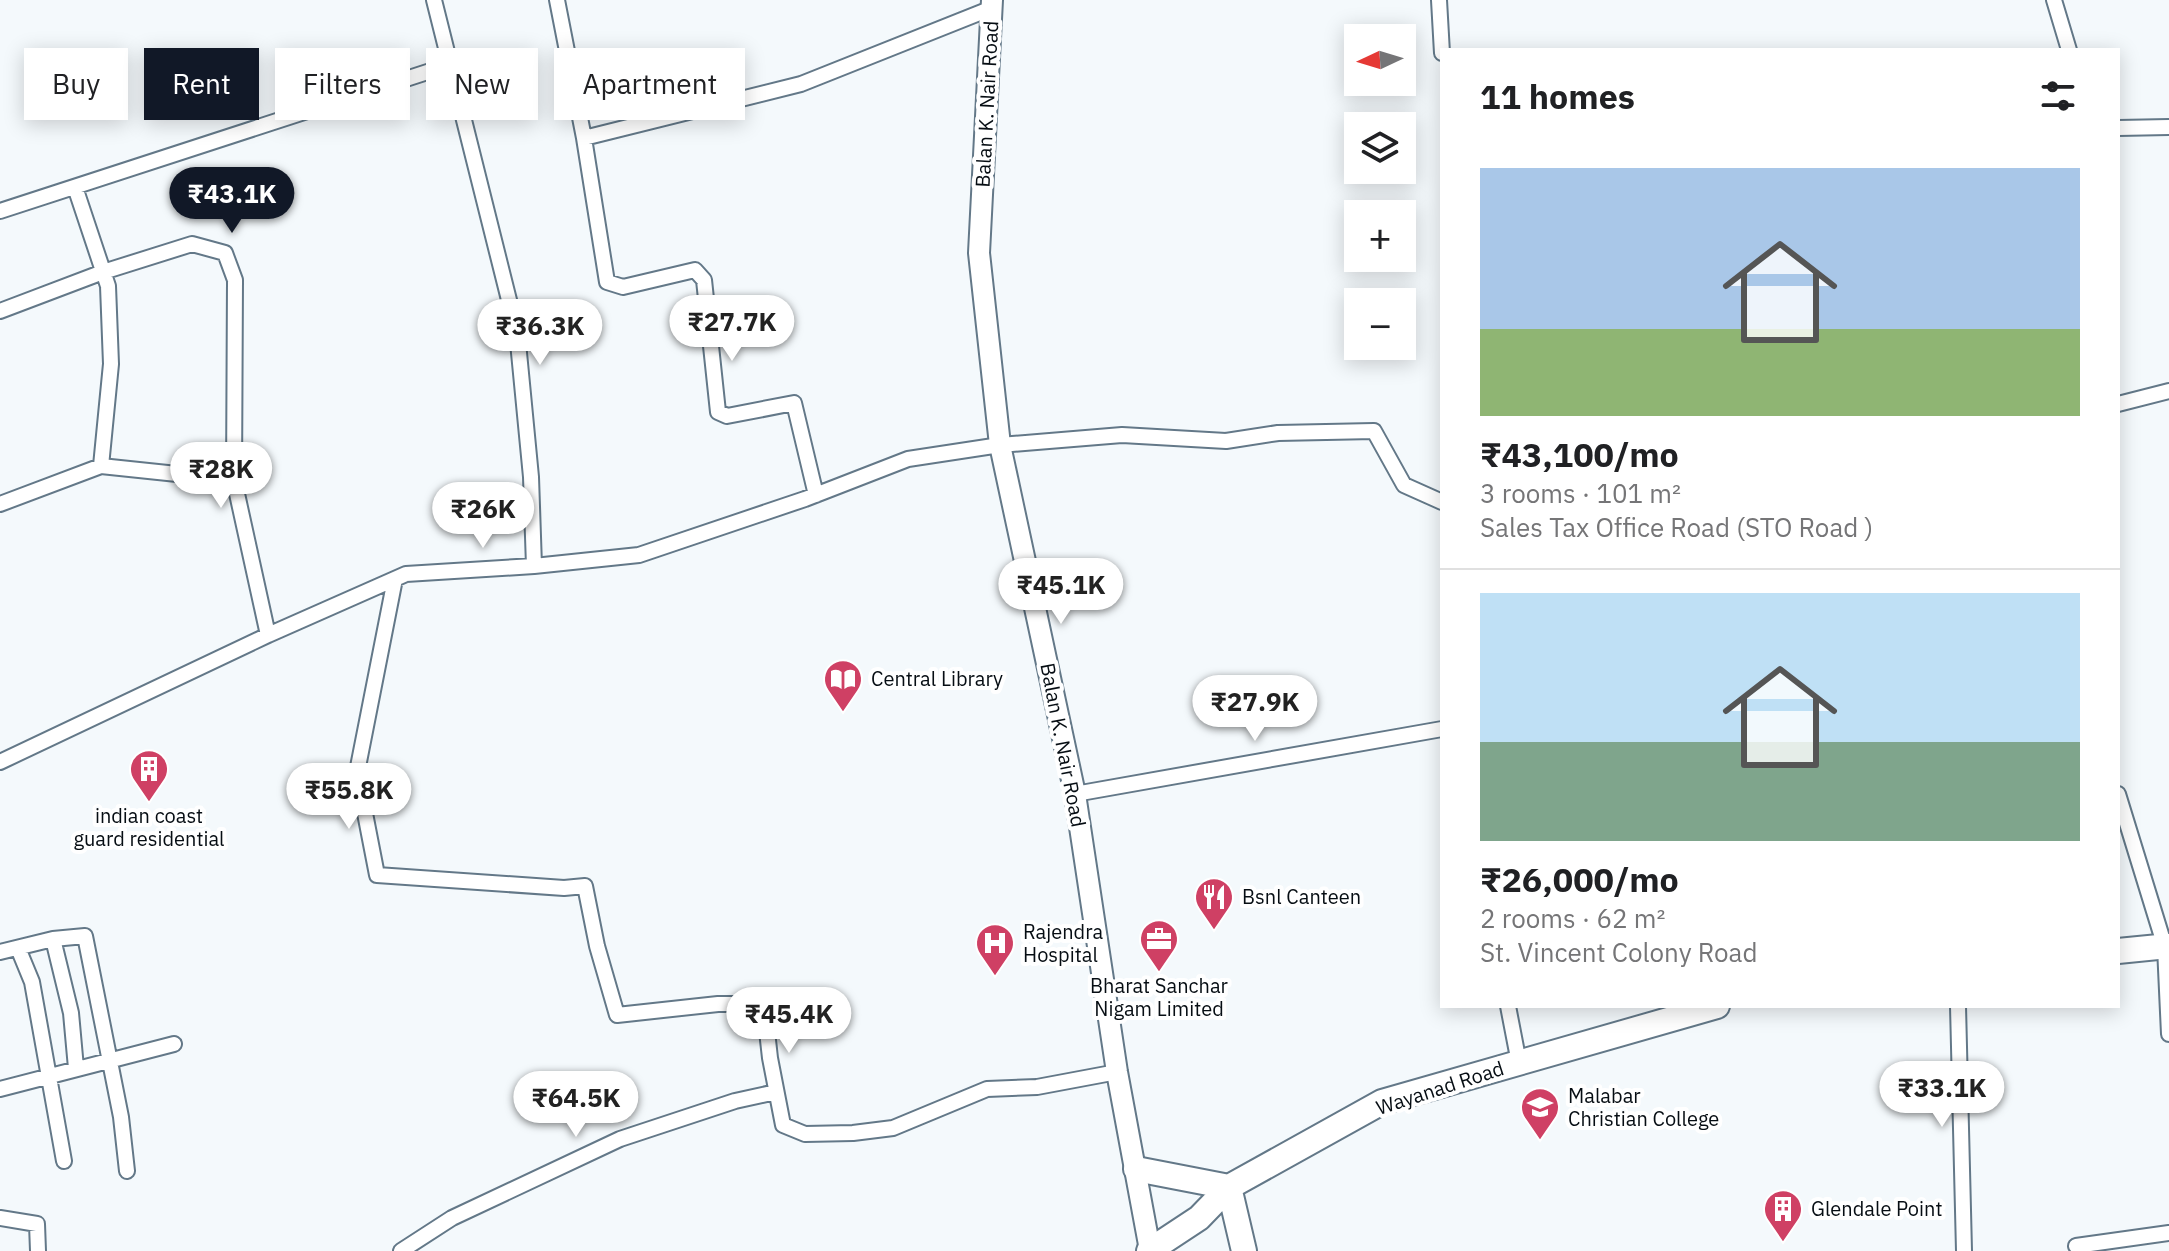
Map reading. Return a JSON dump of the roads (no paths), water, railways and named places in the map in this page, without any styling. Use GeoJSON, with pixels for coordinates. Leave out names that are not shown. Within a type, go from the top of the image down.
{"type":"FeatureCollection","features":[{"type":"Feature","properties":{"kind":"main road","name":"Balan K. Nair Road"},"geometry":{"type":"LineString","coordinates":[[992,4],[979,253],[1000,445],[1075,794],[1117,1072],[1150,1250]]}},
{"type":"Feature","properties":{"kind":"main road"},"geometry":{"type":"LineString","coordinates":[[2120,951],[2167,946]]}},
{"type":"Feature","properties":{"kind":"main road","name":"Wayanad Road"},"geometry":{"type":"LineString","coordinates":[[1150,1250],[1199,1218],[1229,1187],[1382,1102],[1710,1008]]}},
{"type":"Feature","properties":{"kind":"main road"},"geometry":{"type":"LineString","coordinates":[[1136,1169],[1229,1187],[1244,1251]]}},
{"type":"Feature","properties":{"kind":"street"},"geometry":{"type":"LineString","coordinates":[[434,0],[448,48]]}},
{"type":"Feature","properties":{"kind":"street"},"geometry":{"type":"LineString","coordinates":[[557,0],[584,138],[607,282],[623,287],[695,270],[704,280],[718,412],[727,416],[794,403],[816,495]]}},
{"type":"Feature","properties":{"kind":"street"},"geometry":{"type":"LineString","coordinates":[[1439,0],[1442,48]]}},
{"type":"Feature","properties":{"kind":"street"},"geometry":{"type":"LineString","coordinates":[[2054,0],[2068,48]]}},
{"type":"Feature","properties":{"kind":"street"},"geometry":{"type":"LineString","coordinates":[[584,138],[801,84],[992,4]]}},
{"type":"Feature","properties":{"kind":"street"},"geometry":{"type":"LineString","coordinates":[[0,211],[426,72]]}},
{"type":"Feature","properties":{"kind":"street"},"geometry":{"type":"LineString","coordinates":[[466,120],[517,332],[531,477],[534,566]]}},
{"type":"Feature","properties":{"kind":"street"},"geometry":{"type":"LineString","coordinates":[[2120,128],[2169,127]]}},
{"type":"Feature","properties":{"kind":"street"},"geometry":{"type":"LineString","coordinates":[[75,187],[108,286],[111,364],[101,466]]}},
{"type":"Feature","properties":{"kind":"street"},"geometry":{"type":"LineString","coordinates":[[0,311],[103,272],[192,244],[225,253],[235,280],[234,480],[268,635]]}},
{"type":"Feature","properties":{"kind":"street"},"geometry":{"type":"LineString","coordinates":[[2120,403],[2169,391]]}},
{"type":"Feature","properties":{"kind":"street"},"geometry":{"type":"LineString","coordinates":[[0,762],[268,635],[406,574],[534,566],[639,555],[816,495],[908,459],[1000,445],[1122,435],[1226,441],[1278,433],[1374,431],[1404,485],[1440,501]]}},
{"type":"Feature","properties":{"kind":"street"},"geometry":{"type":"LineString","coordinates":[[0,504],[101,466],[234,480]]}},
{"type":"Feature","properties":{"kind":"street"},"geometry":{"type":"LineString","coordinates":[[395,579],[357,772],[377,875],[564,888],[585,886],[597,946],[617,1015],[718,1004],[764,1004],[783,1125],[805,1134],[893,1128],[987,1089],[1037,1087],[1117,1072]]}},
{"type":"Feature","properties":{"kind":"street"},"geometry":{"type":"LineString","coordinates":[[1075,794],[1440,729]]}},
{"type":"Feature","properties":{"kind":"street"},"geometry":{"type":"LineString","coordinates":[[2120,800],[2167,946],[2169,1034]]}},
{"type":"Feature","properties":{"kind":"street"},"geometry":{"type":"LineString","coordinates":[[0,952],[53,939],[85,936],[121,1117],[127,1171]]}},
{"type":"Feature","properties":{"kind":"street"},"geometry":{"type":"LineString","coordinates":[[53,939],[71,1013],[76,1068]]}},
{"type":"Feature","properties":{"kind":"street"},"geometry":{"type":"LineString","coordinates":[[18,948],[32,982],[64,1161]]}},
{"type":"Feature","properties":{"kind":"street"},"geometry":{"type":"LineString","coordinates":[[1508,1008],[1519,1063]]}},
{"type":"Feature","properties":{"kind":"street"},"geometry":{"type":"LineString","coordinates":[[1958,1008],[1964,1251]]}},
{"type":"Feature","properties":{"kind":"street"},"geometry":{"type":"LineString","coordinates":[[0,1089],[174,1044]]}},
{"type":"Feature","properties":{"kind":"street"},"geometry":{"type":"LineString","coordinates":[[401,1251],[452,1218],[620,1139],[735,1101],[776,1092]]}},
{"type":"Feature","properties":{"kind":"street"},"geometry":{"type":"LineString","coordinates":[[0,1218],[37,1224],[38,1251]]}},
{"type":"Feature","properties":{"kind":"street"},"geometry":{"type":"LineString","coordinates":[[2076,1246],[2169,1233]]}},
{"type":"Feature","properties":{"kind":"place","name":"Central Library"},"geometry":{"type":"Point","coordinates":[843,713]}},
{"type":"Feature","properties":{"kind":"place","name":"indian coast guard residential"},"geometry":{"type":"Point","coordinates":[149,803]}},
{"type":"Feature","properties":{"kind":"place","name":"Bsnl Canteen"},"geometry":{"type":"Point","coordinates":[1214,931]}},
{"type":"Feature","properties":{"kind":"place","name":"Bharat Sanchar Nigam Limited"},"geometry":{"type":"Point","coordinates":[1159,973]}},
{"type":"Feature","properties":{"kind":"place","name":"Rajendra Hospital"},"geometry":{"type":"Point","coordinates":[995,977]}},
{"type":"Feature","properties":{"kind":"place","name":"Malabar Christian College"},"geometry":{"type":"Point","coordinates":[1540,1141]}},
{"type":"Feature","properties":{"kind":"place","name":"Glendale Point"},"geometry":{"type":"Point","coordinates":[1783,1243]}}]}
